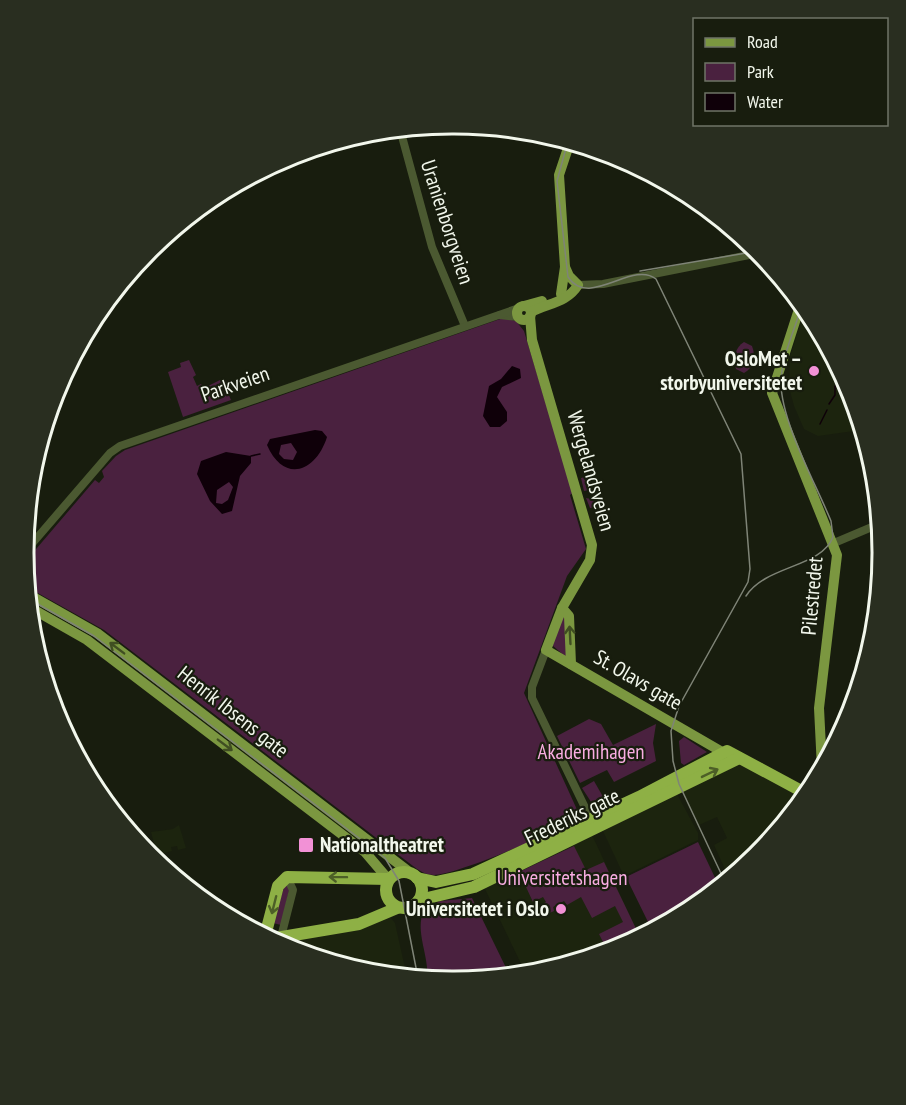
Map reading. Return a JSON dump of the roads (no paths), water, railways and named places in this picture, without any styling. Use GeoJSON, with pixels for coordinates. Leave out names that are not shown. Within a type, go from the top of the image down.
{"type":"FeatureCollection","features":[{"type":"Feature","properties":{"kind":"highway","name":"Frederiks gate"},"geometry":{"type":"LineString","coordinates":[[418,900],[470,888],[726,752]]}},
{"type":"Feature","properties":{"kind":"highway","name":"St. Olavs gate"},"geometry":{"type":"LineString","coordinates":[[726,752],[798,790]]}},
{"type":"Feature","properties":{"kind":"highway","name":"Frederiks gate"},"geometry":{"type":"LineString","coordinates":[[412,875],[436,882],[468,875],[739,758]]}},
{"type":"Feature","properties":{"kind":"highway","name":"St. Olavs gate"},"geometry":{"type":"LineString","coordinates":[[778,780],[795,794]]}},
{"type":"Feature","properties":{"kind":"highway"},"geometry":{"type":"LineString","coordinates":[[267,928],[278,886],[287,877],[388,879],[398,871],[412,875],[420,890],[418,900],[408,909],[397,908],[359,924],[290,938]]}},
{"type":"Feature","properties":{"kind":"highway"},"geometry":{"type":"LineString","coordinates":[[388,879],[387,892],[397,908]]}},
{"type":"Feature","properties":{"kind":"main road"},"geometry":{"type":"LineString","coordinates":[[567,150],[559,175],[565,267],[570,291]]}},
{"type":"Feature","properties":{"kind":"main road"},"geometry":{"type":"LineString","coordinates":[[565,267],[569,276],[570,291]]}},
{"type":"Feature","properties":{"kind":"main road","name":"Parkveien"},"geometry":{"type":"LineString","coordinates":[[524,313],[565,299],[570,291]]}},
{"type":"Feature","properties":{"kind":"main road","name":"Wergelandsveien"},"geometry":{"type":"LineString","coordinates":[[524,313],[592,545],[590,560],[562,608],[546,650]]}},
{"type":"Feature","properties":{"kind":"main road","name":"Pilestredet"},"geometry":{"type":"LineString","coordinates":[[797,315],[778,375],[776,402],[834,543],[838,567],[818,722],[821,752]]}},
{"type":"Feature","properties":{"kind":"main road","name":"Henrik Ibsens gate"},"geometry":{"type":"LineString","coordinates":[[37,599],[104,638],[412,875]]}},
{"type":"Feature","properties":{"kind":"main road"},"geometry":{"type":"LineString","coordinates":[[562,608],[569,616],[571,664]]}},
{"type":"Feature","properties":{"kind":"main road","name":"Henrik Ibsens gate"},"geometry":{"type":"LineString","coordinates":[[39,613],[92,643],[365,852],[388,879]]}},
{"type":"Feature","properties":{"kind":"main road","name":"St. Olavs gate"},"geometry":{"type":"LineString","coordinates":[[546,650],[710,743],[716,743],[726,752]]}},
{"type":"Feature","properties":{"kind":"street","name":"Uranienborgveien"},"geometry":{"type":"LineString","coordinates":[[402,138],[432,247],[465,326]]}},
{"type":"Feature","properties":{"kind":"street","name":"Parkveien"},"geometry":{"type":"LineString","coordinates":[[570,291],[747,255]]}},
{"type":"Feature","properties":{"kind":"street","name":"Parkveien"},"geometry":{"type":"LineString","coordinates":[[34,541],[110,453],[120,446],[465,326],[499,315],[524,313]]}},
{"type":"Feature","properties":{"kind":"street"},"geometry":{"type":"LineString","coordinates":[[834,543],[871,527]]}},
{"type":"Feature","properties":{"kind":"street"},"geometry":{"type":"LineString","coordinates":[[546,650],[532,687],[532,698],[592,823]]}},
{"type":"Feature","properties":{"kind":"street"},"geometry":{"type":"LineString","coordinates":[[279,933],[294,890],[287,877]]}},
{"type":"Feature","properties":{"kind":"water"},"geometry":{"type":"Polygon","coordinates":[[[512,366],[520,369],[521,378],[502,387],[497,397],[507,412],[507,421],[500,427],[490,427],[483,416],[489,386],[501,379],[512,366]]]}},
{"type":"Feature","properties":{"kind":"water"},"geometry":{"type":"Polygon","coordinates":[[[315,430],[322,431],[327,437],[315,458],[308,465],[299,469],[291,469],[282,465],[274,457],[267,445],[270,439],[315,430]],[[291,443],[281,445],[279,454],[284,459],[293,460],[297,452],[291,443]]]}},
{"type":"Feature","properties":{"kind":"water"},"geometry":{"type":"Polygon","coordinates":[[[226,452],[251,456],[251,463],[240,476],[232,511],[222,514],[210,501],[197,474],[201,461],[226,452]],[[229,482],[217,490],[216,503],[222,504],[228,500],[233,487],[229,482]]]}},
{"type":"Feature","properties":{"kind":"waterway"},"geometry":{"type":"LineString","coordinates":[[829,404],[835,395],[835,386]]}},
{"type":"Feature","properties":{"kind":"waterway"},"geometry":{"type":"LineString","coordinates":[[820,424],[827,410]]}},
{"type":"Feature","properties":{"kind":"waterway"},"geometry":{"type":"LineString","coordinates":[[251,456],[260,454]]}},
{"type":"Feature","properties":{"kind":"tram line"},"geometry":{"type":"LineString","coordinates":[[566,149],[557,181],[568,277],[577,285],[587,288],[599,287],[635,275],[646,275],[656,279],[741,454],[750,569],[748,582],[679,706],[671,731],[673,761],[679,784],[721,874]]}},
{"type":"Feature","properties":{"kind":"tram line"},"geometry":{"type":"LineString","coordinates":[[640,271],[745,253]]}},
{"type":"Feature","properties":{"kind":"tram line"},"geometry":{"type":"LineString","coordinates":[[746,596],[766,578],[817,555],[827,547],[833,537],[831,521],[792,433],[782,397],[781,381],[784,362],[798,316]]}},
{"type":"Feature","properties":{"kind":"tram line"},"geometry":{"type":"LineString","coordinates":[[38,604],[94,636],[385,858],[399,881],[416,969]]}},
{"type":"Feature","properties":{"kind":"place","name":"OsloMet – storbyuniversitetet"},"geometry":{"type":"Point","coordinates":[814,371]}},
{"type":"Feature","properties":{"kind":"place","name":"Nationaltheatret"},"geometry":{"type":"Point","coordinates":[306,845]}},
{"type":"Feature","properties":{"kind":"place","name":"Universitetet i Oslo"},"geometry":{"type":"Point","coordinates":[561,909]}},
{"type":"Feature","properties":{"kind":"park label","name":"Akademihagen"},"geometry":{"type":"Point","coordinates":[591,752]}},
{"type":"Feature","properties":{"kind":"park label","name":"Universitetshagen"},"geometry":{"type":"Point","coordinates":[562,878]}}]}
